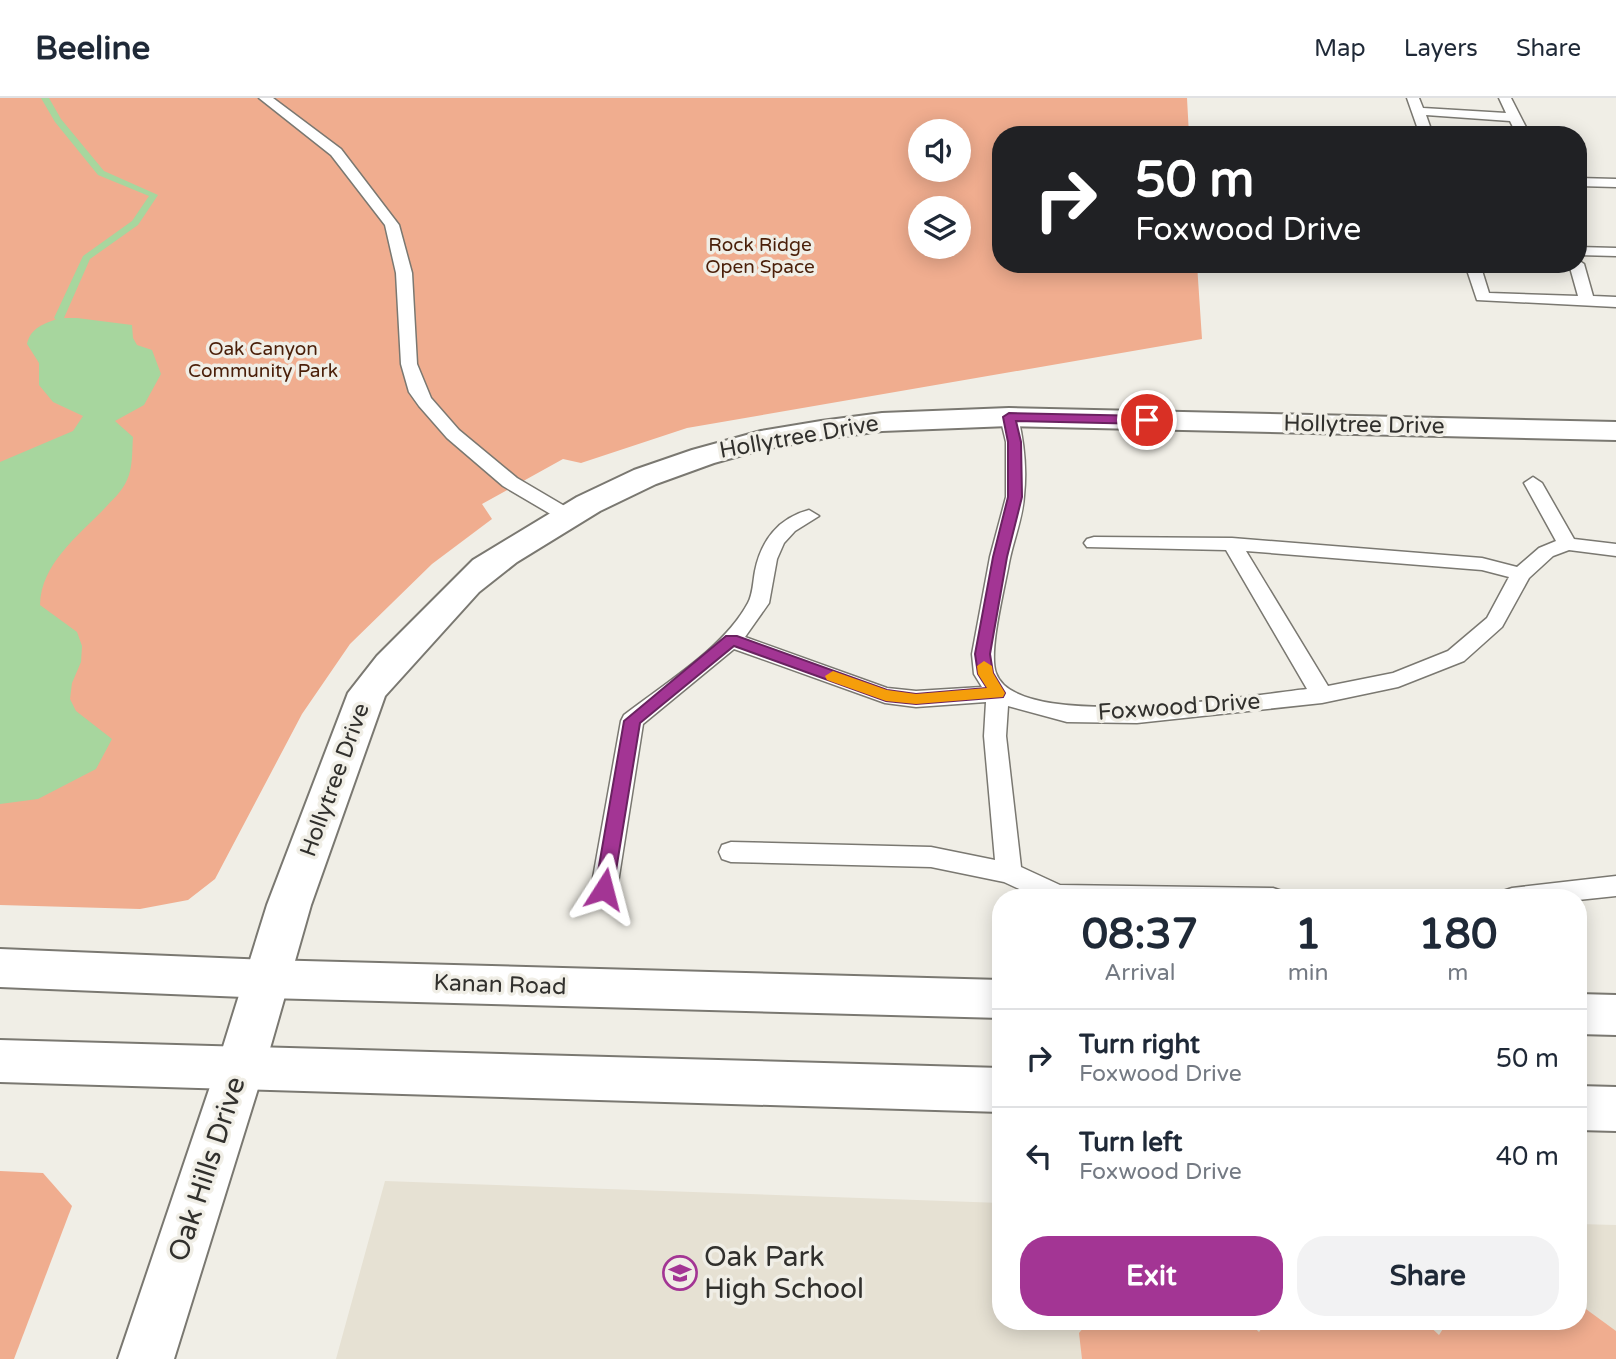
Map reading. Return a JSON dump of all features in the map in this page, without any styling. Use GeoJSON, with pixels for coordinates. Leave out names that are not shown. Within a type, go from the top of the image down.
{"type":"FeatureCollection","features":[{"type":"Feature","properties":{"kind":"street","name":"Hollytree Drive"},"geometry":{"type":"LineString","coordinates":[[267,979],[289,905],[367,693],[384,671],[480,572],[566,515],[645,475],[719,450],[799,432],[871,422],[936,417],[1616,431]]}},
{"type":"Feature","properties":{"kind":"street","name":"Kanan Road"},"geometry":{"type":"LineString","coordinates":[[0,968],[267,979],[992,999]]}},
{"type":"Feature","properties":{"kind":"street","name":"Oak Hills Drive"},"geometry":{"type":"LineString","coordinates":[[146,1359],[267,979]]}},
{"type":"Feature","properties":{"kind":"street"},"geometry":{"type":"LineString","coordinates":[[1587,1014],[1616,1015]]}},
{"type":"Feature","properties":{"kind":"street"},"geometry":{"type":"LineString","coordinates":[[0,1061],[992,1090]]}},
{"type":"Feature","properties":{"kind":"street"},"geometry":{"type":"LineString","coordinates":[[1587,1108],[1616,1109]]}},
{"type":"Feature","properties":{"kind":"lane"},"geometry":{"type":"LineString","coordinates":[[265,98],[336,152],[391,225],[404,273],[409,364],[418,392],[425,402],[453,434],[510,482],[566,515]]}},
{"type":"Feature","properties":{"kind":"lane"},"geometry":{"type":"LineString","coordinates":[[1505,98],[1520,126]]}},
{"type":"Feature","properties":{"kind":"lane"},"geometry":{"type":"LineString","coordinates":[[1424,126],[1415,104],[1515,117]]}},
{"type":"Feature","properties":{"kind":"lane"},"geometry":{"type":"LineString","coordinates":[[1587,181],[1616,183]]}},
{"type":"Feature","properties":{"kind":"lane"},"geometry":{"type":"LineString","coordinates":[[1587,251],[1616,252]]}},
{"type":"Feature","properties":{"kind":"lane"},"geometry":{"type":"LineString","coordinates":[[1475,273],[1483,297],[1616,302]]}},
{"type":"Feature","properties":{"kind":"lane"},"geometry":{"type":"LineString","coordinates":[[1579,273],[1587,301]]}},
{"type":"Feature","properties":{"kind":"lane"},"geometry":{"type":"LineString","coordinates":[[1009,417],[1015,442],[1015,497],[1000,557],[983,654],[985,674],[998,693],[995,736],[1009,873]]}},
{"type":"Feature","properties":{"kind":"lane"},"geometry":{"type":"LineString","coordinates":[[1533,483],[1567,544],[1616,550]]}},
{"type":"Feature","properties":{"kind":"lane"},"geometry":{"type":"LineString","coordinates":[[604,889],[632,721],[732,640],[761,601],[767,559],[774,540],[795,522],[809,516]]}},
{"type":"Feature","properties":{"kind":"lane"},"geometry":{"type":"LineString","coordinates":[[1094,543],[1232,544],[1482,564],[1521,573]]}},
{"type":"Feature","properties":{"kind":"lane"},"geometry":{"type":"LineString","coordinates":[[1232,544],[1322,695]]}},
{"type":"Feature","properties":{"kind":"lane","name":"Foxwood Drive"},"geometry":{"type":"LineString","coordinates":[[732,640],[886,695],[916,699],[998,693],[1031,706],[1067,714],[1137,715],[1322,695],[1398,680],[1456,656],[1495,622],[1521,573],[1546,551],[1567,544]]}},
{"type":"Feature","properties":{"kind":"lane"},"geometry":{"type":"LineString","coordinates":[[731,852],[931,857],[1009,873],[1044,889]]}},
{"type":"Feature","properties":{"kind":"lane"},"geometry":{"type":"LineString","coordinates":[[1587,889],[1616,886]]}},
{"type":"Feature","properties":{"kind":"shaded area"},"geometry":{"type":"Polygon","coordinates":[[[59,318],[132,325],[133,338],[137,345],[152,350],[161,374],[144,405],[115,421],[133,437],[131,465],[125,484],[117,496],[62,552],[42,590],[40,605],[77,632],[82,646],[81,662],[72,683],[70,699],[76,711],[112,739],[96,769],[38,799],[0,804],[0,462],[73,431],[83,416],[53,402],[39,385],[39,363],[27,344],[35,330],[59,318]]]}},
{"type":"Feature","properties":{"kind":"shaded area","name":"Oak Park High School"},"geometry":{"type":"Polygon","coordinates":[[[385,1181],[992,1203],[992,1330],[1587,1330],[1587,1224],[1616,1225],[1616,1359],[336,1359],[385,1181]]]}},
{"type":"Feature","properties":{"kind":"green space","name":"Oak Canyon Community Park"},"geometry":{"type":"Polygon","coordinates":[[[0,98],[1187,98],[1189,126],[992,126],[992,273],[1198,273],[1202,339],[687,428],[581,463],[563,459],[482,504],[492,519],[432,564],[350,644],[302,714],[215,879],[188,900],[140,909],[0,905],[0,98]]]}},
{"type":"Feature","properties":{"kind":"green space"},"geometry":{"type":"Polygon","coordinates":[[[0,1171],[43,1173],[72,1206],[14,1359],[0,1359],[0,1171]]]}},
{"type":"Feature","properties":{"kind":"green space"},"geometry":{"type":"Polygon","coordinates":[[[1587,1310],[1616,1331],[1616,1359],[1082,1359],[1079,1333],[1082,1330],[1434,1330],[1439,1335],[1442,1330],[1587,1330],[1587,1310]]]}},
{"type":"Feature","properties":{"kind":"waterway"},"geometry":{"type":"LineString","coordinates":[[45,98],[58,120],[101,173],[154,195],[135,223],[86,258],[59,318]]}},
{"type":"Feature","properties":{"kind":"slow traffic"},"geometry":{"type":"LineString","coordinates":[[833,676],[886,695],[916,699],[998,693],[985,674],[984,666]]}},
{"type":"Feature","properties":{"kind":"place","name":"Oak Park High School"},"geometry":{"type":"Point","coordinates":[680,1273]}},
{"type":"Feature","properties":{"kind":"route"},"geometry":{"type":"LineString","coordinates":[[604,889],[632,721],[732,640],[886,695],[916,699],[998,693],[985,674],[983,654],[1000,557],[1015,497],[1015,442],[1009,417],[1147,420]]}},
{"type":"Feature","properties":{"kind":"park label","name":"Rock Ridge Open Space"},"geometry":{"type":"Point","coordinates":[760,256]}}]}
